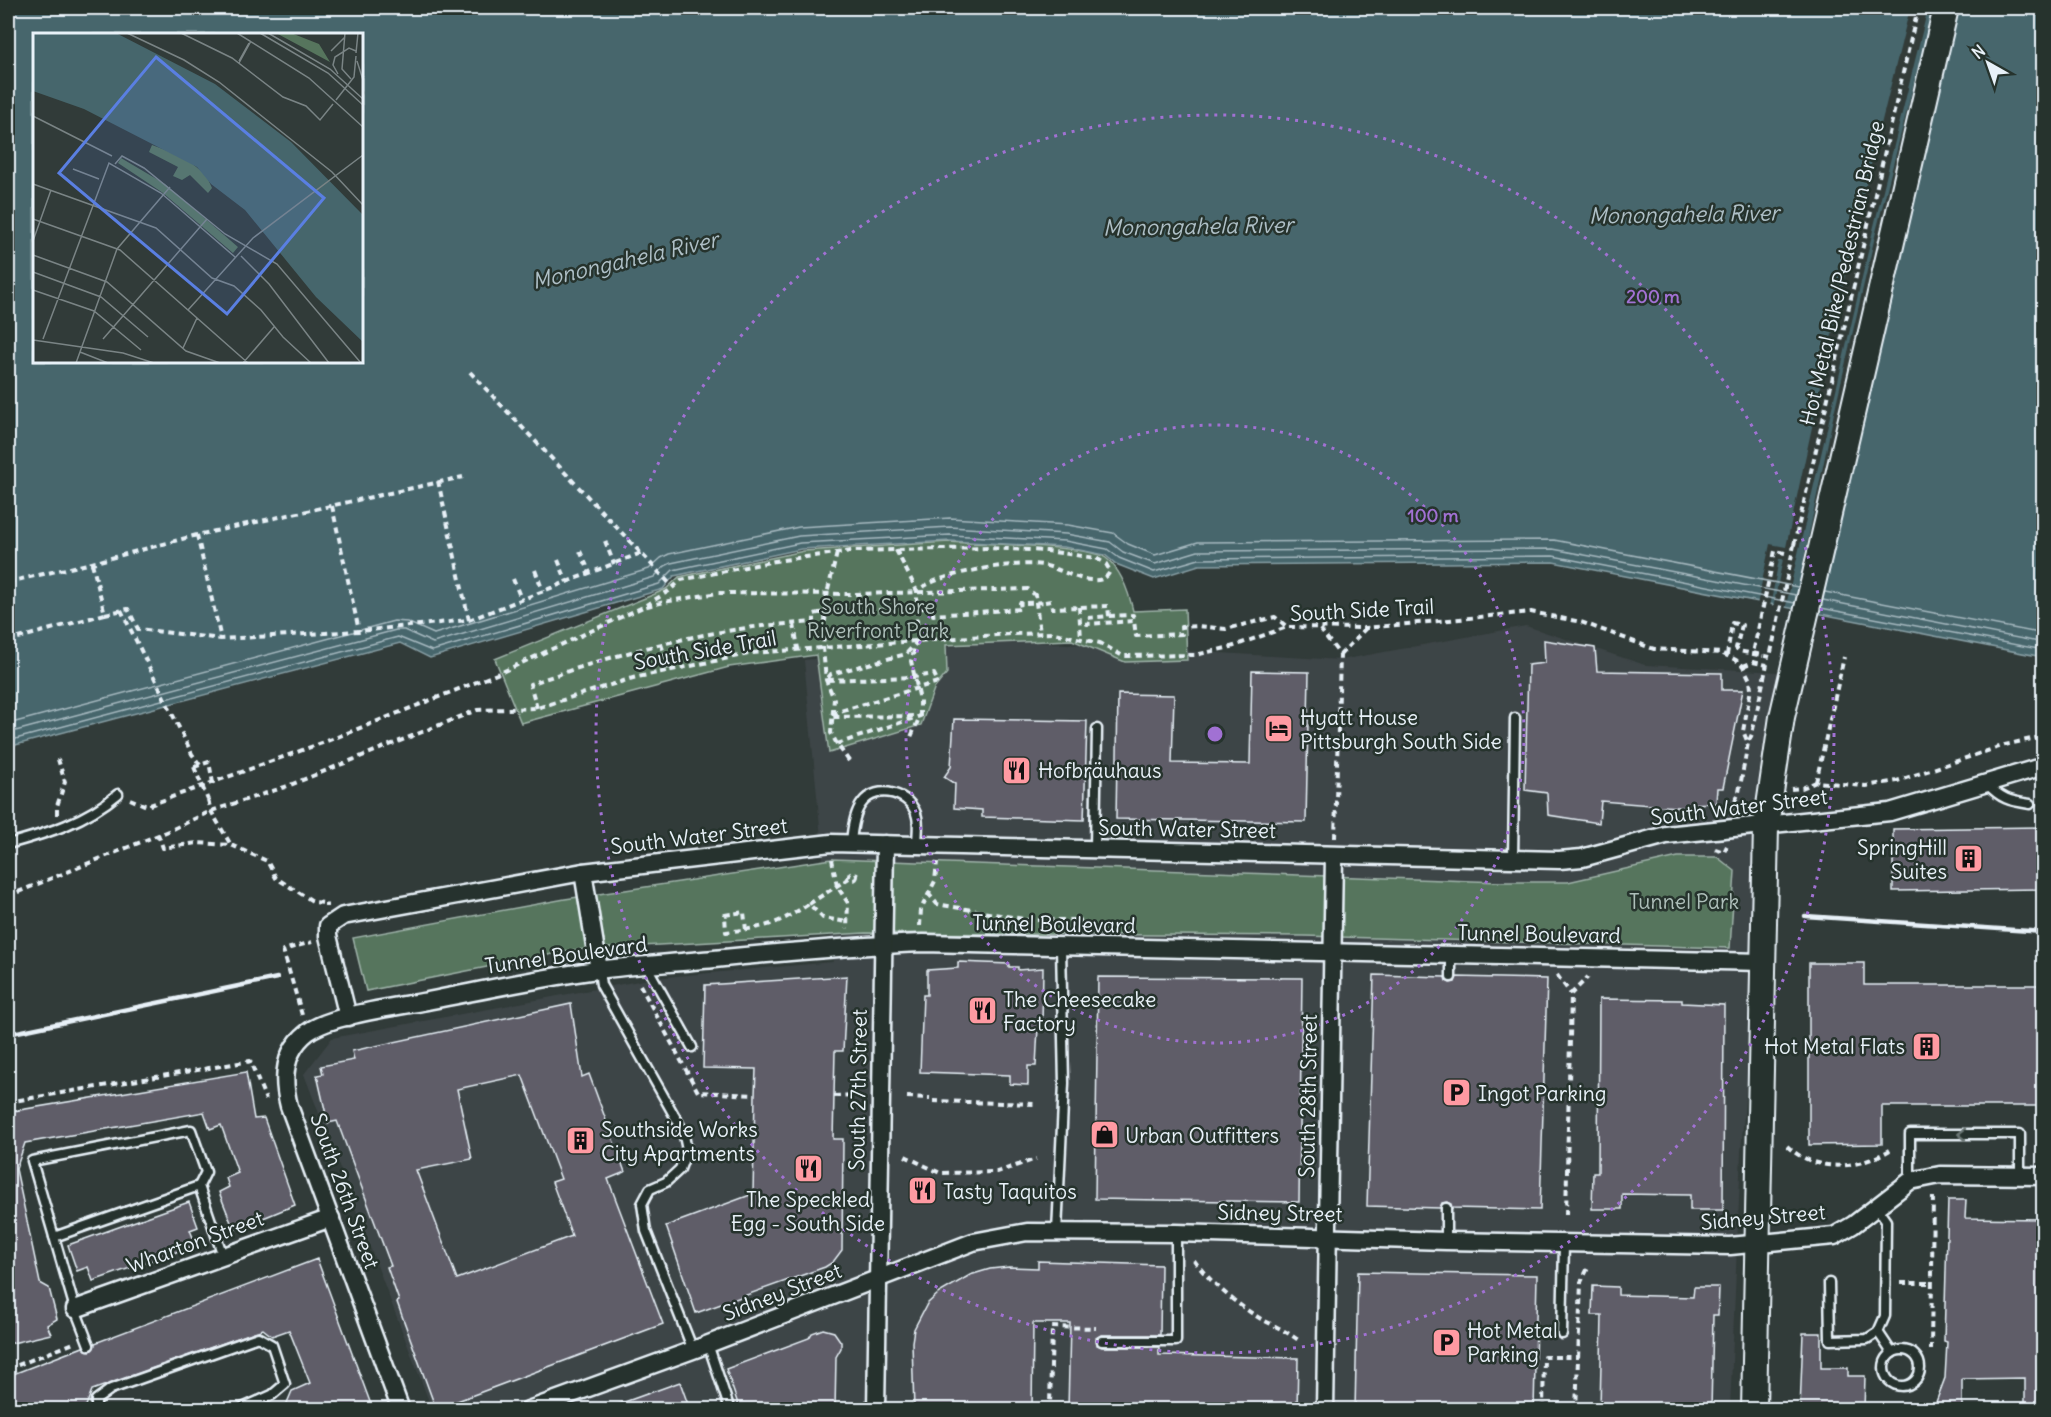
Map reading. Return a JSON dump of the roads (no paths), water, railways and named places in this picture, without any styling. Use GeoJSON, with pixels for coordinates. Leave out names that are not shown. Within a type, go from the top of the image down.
{"type":"FeatureCollection","features":[{"type":"Feature","properties":{"kind":"main road"},"geometry":{"type":"LineString","coordinates":[[1754,1410],[1767,826],[1782,717],[1946,8]]}},
{"type":"Feature","properties":{"kind":"street","name":"South Water Street"},"geometry":{"type":"LineString","coordinates":[[348,1017],[328,936],[327,917],[583,872],[831,843],[1302,853],[1335,856],[1582,858],[1666,836],[1890,812],[2043,766]]}},
{"type":"Feature","properties":{"kind":"street","name":"South 27th Street"},"geometry":{"type":"LineString","coordinates":[[876,1410],[885,844]]}},
{"type":"Feature","properties":{"kind":"street","name":"South 28th Street"},"geometry":{"type":"LineString","coordinates":[[1325,1410],[1335,856]]}},
{"type":"Feature","properties":{"kind":"street"},"geometry":{"type":"LineString","coordinates":[[583,872],[599,970]]}},
{"type":"Feature","properties":{"kind":"street","name":"Tunnel Boulevard"},"geometry":{"type":"LineString","coordinates":[[348,1017],[599,970],[923,943],[1763,962]]}},
{"type":"Feature","properties":{"kind":"street","name":"South 26th Street"},"geometry":{"type":"LineString","coordinates":[[348,1017],[308,1032],[293,1047],[287,1059],[284,1077],[289,1106],[401,1410]]}},
{"type":"Feature","properties":{"kind":"street","name":"Sidney Street"},"geometry":{"type":"LineString","coordinates":[[528,1410],[700,1347],[973,1242],[1027,1232],[1176,1233],[1564,1244],[1730,1246],[1834,1236],[1853,1225],[1910,1181],[1940,1175],[2043,1176]]}},
{"type":"Feature","properties":{"kind":"street","name":"Wharton Street"},"geometry":{"type":"LineString","coordinates":[[75,1309],[331,1218]]}},
{"type":"Feature","properties":{"kind":"lane"},"geometry":{"type":"LineString","coordinates":[[1513,859],[1515,718]]}},
{"type":"Feature","properties":{"kind":"lane"},"geometry":{"type":"LineString","coordinates":[[1095,849],[1097,729]]}},
{"type":"Feature","properties":{"kind":"lane"},"geometry":{"type":"LineString","coordinates":[[1986,782],[2007,801],[2030,804]]}},
{"type":"Feature","properties":{"kind":"lane"},"geometry":{"type":"LineString","coordinates":[[851,843],[858,809],[864,801],[876,794],[888,792],[899,794],[911,803],[917,817],[917,844]]}},
{"type":"Feature","properties":{"kind":"lane"},"geometry":{"type":"LineString","coordinates":[[8,844],[56,831],[104,806],[118,794]]}},
{"type":"Feature","properties":{"kind":"lane"},"geometry":{"type":"LineString","coordinates":[[1057,1232],[1064,1083],[1061,947]]}},
{"type":"Feature","properties":{"kind":"lane"},"geometry":{"type":"LineString","coordinates":[[1451,955],[1451,977]]}},
{"type":"Feature","properties":{"kind":"lane"},"geometry":{"type":"LineString","coordinates":[[645,965],[692,1047]]}},
{"type":"Feature","properties":{"kind":"lane"},"geometry":{"type":"LineString","coordinates":[[599,970],[601,985],[682,1131],[687,1150],[681,1169],[666,1182],[650,1189],[642,1204],[646,1231],[730,1410]]}},
{"type":"Feature","properties":{"kind":"lane"},"geometry":{"type":"LineString","coordinates":[[54,1237],[199,1186],[206,1172],[191,1130],[32,1161],[54,1237],[75,1309],[89,1345]]}},
{"type":"Feature","properties":{"kind":"lane"},"geometry":{"type":"LineString","coordinates":[[1910,1181],[1910,1134],[2020,1134],[2020,1176]]}},
{"type":"Feature","properties":{"kind":"lane"},"geometry":{"type":"LineString","coordinates":[[199,1186],[223,1256]]}},
{"type":"Feature","properties":{"kind":"lane"},"geometry":{"type":"LineString","coordinates":[[1446,1208],[1446,1241]]}},
{"type":"Feature","properties":{"kind":"lane"},"geometry":{"type":"LineString","coordinates":[[1829,1282],[1830,1340],[1867,1339],[1878,1332],[1885,1316],[1886,1221],[1876,1208]]}},
{"type":"Feature","properties":{"kind":"lane"},"geometry":{"type":"LineString","coordinates":[[1102,1341],[1176,1341],[1176,1233]]}},
{"type":"Feature","properties":{"kind":"lane"},"geometry":{"type":"LineString","coordinates":[[1562,1334],[1564,1244]]}},
{"type":"Feature","properties":{"kind":"lane"},"geometry":{"type":"LineString","coordinates":[[1878,1332],[1892,1353]]}},
{"type":"Feature","properties":{"kind":"lane"},"geometry":{"type":"LineString","coordinates":[[96,1410],[96,1400],[105,1389],[111,1389],[258,1337],[272,1345],[285,1384],[272,1395],[238,1410]]}},
{"type":"Feature","properties":{"kind":"lane"},"geometry":{"type":"LineString","coordinates":[[1905,1350],[1918,1358],[1920,1374],[1910,1385],[1896,1386],[1885,1377],[1884,1364],[1892,1353],[1905,1350]]}},
{"type":"Feature","properties":{"kind":"lane"},"geometry":{"type":"LineString","coordinates":[[272,1395],[275,1406]]}},
{"type":"Feature","properties":{"kind":"water","name":"Monongahela River"},"geometry":{"type":"Polygon","coordinates":[[[8,8],[2043,8],[2043,657],[1553,562],[1199,565],[1154,579],[1116,564],[1105,555],[1064,547],[950,541],[801,549],[674,576],[663,589],[430,658],[400,643],[8,747],[8,8]]]}},
{"type":"Feature","properties":{"kind":"railway"},"geometry":{"type":"LineString","coordinates":[[1805,916],[2044,932]]}},
{"type":"Feature","properties":{"kind":"railway"},"geometry":{"type":"LineString","coordinates":[[8,1034],[277,978]]}},
{"type":"Feature","properties":{"kind":"place","name":"Hyatt House Pittsburgh South Side"},"geometry":{"type":"Point","coordinates":[1279,729]}},
{"type":"Feature","properties":{"kind":"place","name":"Hofbräuhaus"},"geometry":{"type":"Point","coordinates":[1017,770]}},
{"type":"Feature","properties":{"kind":"place","name":"SpringHill Suites"},"geometry":{"type":"Point","coordinates":[1968,859]}},
{"type":"Feature","properties":{"kind":"place","name":"The Cheesecake Factory"},"geometry":{"type":"Point","coordinates":[982,1011]}},
{"type":"Feature","properties":{"kind":"place","name":"Hot Metal Flats"},"geometry":{"type":"Point","coordinates":[1926,1046]}},
{"type":"Feature","properties":{"kind":"place","name":"Ingot Parking"},"geometry":{"type":"Point","coordinates":[1457,1093]}},
{"type":"Feature","properties":{"kind":"place","name":"Urban Outfitters"},"geometry":{"type":"Point","coordinates":[1104,1135]}},
{"type":"Feature","properties":{"kind":"place","name":"Southside Works City Apartments"},"geometry":{"type":"Point","coordinates":[580,1141]}},
{"type":"Feature","properties":{"kind":"place","name":"The Speckled Egg - South Side"},"geometry":{"type":"Point","coordinates":[808,1168]}},
{"type":"Feature","properties":{"kind":"place","name":"Tasty Taquitos"},"geometry":{"type":"Point","coordinates":[922,1191]}},
{"type":"Feature","properties":{"kind":"place","name":"Hot Metal Parking"},"geometry":{"type":"Point","coordinates":[1446,1342]}},
{"type":"Feature","properties":{"kind":"park label","name":"South Shore Riverfront Park"},"geometry":{"type":"Point","coordinates":[878,618]}},
{"type":"Feature","properties":{"kind":"park label","name":"Tunnel Park"},"geometry":{"type":"Point","coordinates":[1684,901]}}]}
